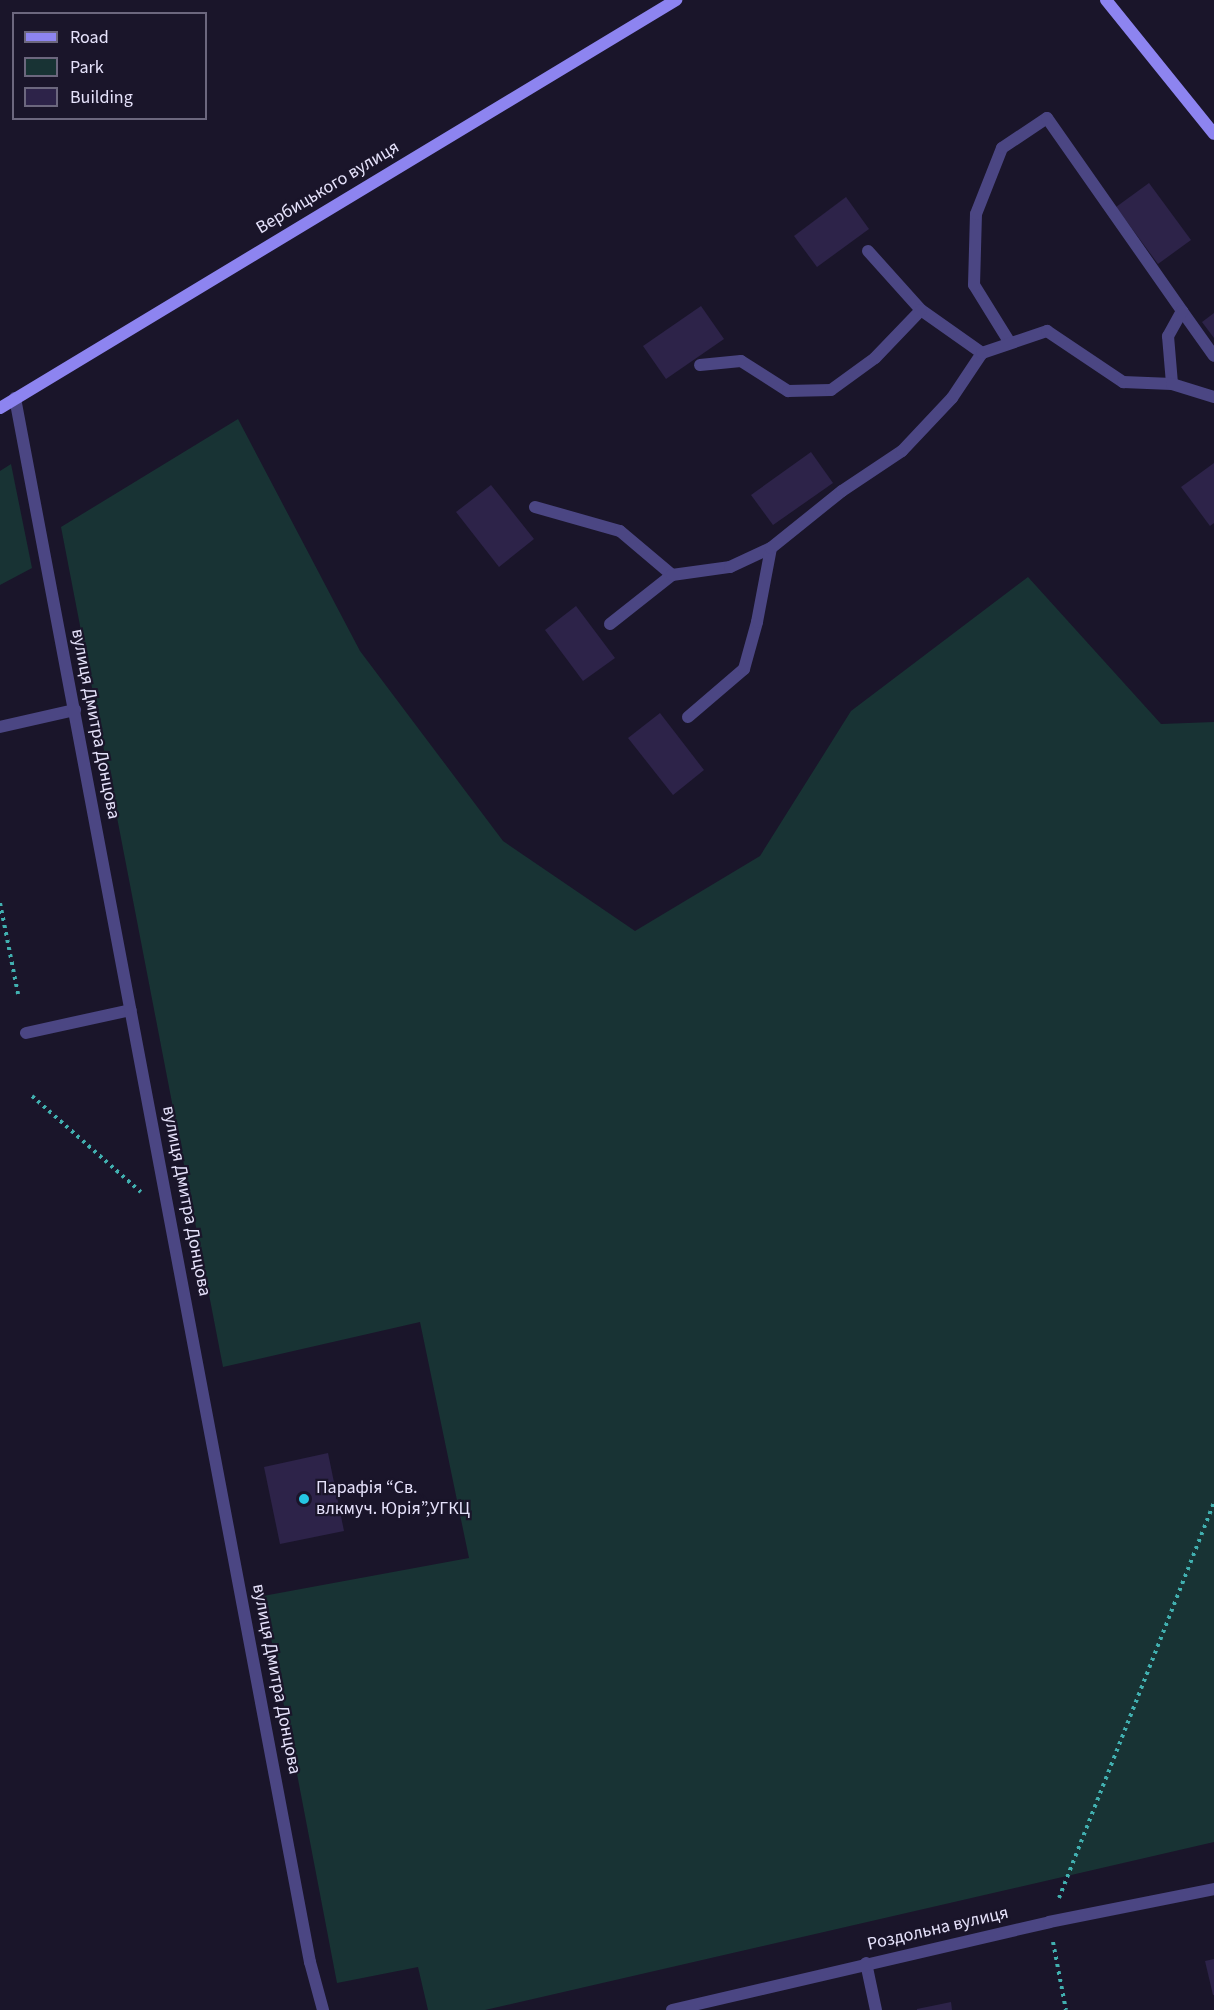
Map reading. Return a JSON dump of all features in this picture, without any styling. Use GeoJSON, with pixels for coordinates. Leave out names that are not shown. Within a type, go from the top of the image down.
{"type":"FeatureCollection","features":[{"type":"Feature","properties":{"kind":"main road","name":"Вербицького вулиця"},"geometry":{"type":"LineString","coordinates":[[0,408],[676,0]]}},
{"type":"Feature","properties":{"kind":"main road"},"geometry":{"type":"LineString","coordinates":[[1106,0],[1214,134]]}},
{"type":"Feature","properties":{"kind":"street"},"geometry":{"type":"LineString","coordinates":[[1010,343],[974,285],[976,214],[1002,148],[1047,118],[1214,356]]}},
{"type":"Feature","properties":{"kind":"street"},"geometry":{"type":"LineString","coordinates":[[868,251],[921,310],[982,352]]}},
{"type":"Feature","properties":{"kind":"street"},"geometry":{"type":"LineString","coordinates":[[700,365],[741,361],[788,391],[831,390],[875,358],[921,310]]}},
{"type":"Feature","properties":{"kind":"street"},"geometry":{"type":"LineString","coordinates":[[1173,384],[1168,336],[1182,311]]}},
{"type":"Feature","properties":{"kind":"street"},"geometry":{"type":"LineString","coordinates":[[610,624],[672,575],[730,567],[771,548],[842,490],[902,451],[952,398],[982,352],[1047,331],[1123,382],[1173,384],[1214,397]]}},
{"type":"Feature","properties":{"kind":"street","name":"вулиця Дмитра Донцова"},"geometry":{"type":"LineString","coordinates":[[15,399],[310,1962],[323,2010]]}},
{"type":"Feature","properties":{"kind":"street"},"geometry":{"type":"LineString","coordinates":[[535,507],[620,531],[672,575]]}},
{"type":"Feature","properties":{"kind":"street"},"geometry":{"type":"LineString","coordinates":[[688,717],[744,669],[757,622],[771,548]]}},
{"type":"Feature","properties":{"kind":"street"},"geometry":{"type":"LineString","coordinates":[[0,727],[75,710]]}},
{"type":"Feature","properties":{"kind":"street"},"geometry":{"type":"LineString","coordinates":[[26,1033],[131,1010]]}},
{"type":"Feature","properties":{"kind":"street","name":"Роздольна вулиця"},"geometry":{"type":"LineString","coordinates":[[672,2010],[1049,1922],[1214,1889]]}},
{"type":"Feature","properties":{"kind":"street"},"geometry":{"type":"LineString","coordinates":[[866,1963],[876,2010]]}},
{"type":"Feature","properties":{"kind":"path"},"geometry":{"type":"LineString","coordinates":[[0,903],[18,994]]}},
{"type":"Feature","properties":{"kind":"path"},"geometry":{"type":"LineString","coordinates":[[32,1096],[170,1218]]}},
{"type":"Feature","properties":{"kind":"path"},"geometry":{"type":"LineString","coordinates":[[1066,2010],[1049,1922],[1214,1502]]}},
{"type":"Feature","properties":{"kind":"green space"},"geometry":{"type":"Polygon","coordinates":[[[238,419],[360,651],[503,841],[635,931],[760,856],[851,711],[1028,577],[1161,724],[1214,722],[1214,1842],[485,2010],[428,2010],[418,1967],[337,1983],[263,1596],[469,1558],[420,1322],[223,1367],[61,527],[238,419]]]}},
{"type":"Feature","properties":{"kind":"green space"},"geometry":{"type":"Polygon","coordinates":[[[11,464],[32,568],[0,585],[0,471],[11,464]]]}},
{"type":"Feature","properties":{"kind":"building"},"geometry":{"type":"Polygon","coordinates":[[[1149,183],[1191,240],[1158,264],[1116,207],[1149,183]]]}},
{"type":"Feature","properties":{"kind":"building"},"geometry":{"type":"Polygon","coordinates":[[[846,197],[869,229],[817,267],[794,236],[846,197]]]}},
{"type":"Feature","properties":{"kind":"building"},"geometry":{"type":"Polygon","coordinates":[[[701,306],[724,339],[666,379],[643,346],[701,306]]]}},
{"type":"Feature","properties":{"kind":"building"},"geometry":{"type":"Polygon","coordinates":[[[1214,313],[1214,338],[1202,322],[1214,313]]]}},
{"type":"Feature","properties":{"kind":"building"},"geometry":{"type":"Polygon","coordinates":[[[811,452],[833,483],[773,525],[751,495],[811,452]]]}},
{"type":"Feature","properties":{"kind":"building"},"geometry":{"type":"Polygon","coordinates":[[[1214,463],[1214,523],[1210,526],[1181,487],[1214,463]]]}},
{"type":"Feature","properties":{"kind":"building"},"geometry":{"type":"Polygon","coordinates":[[[491,485],[534,539],[499,567],[456,512],[491,485]]]}},
{"type":"Feature","properties":{"kind":"building"},"geometry":{"type":"Polygon","coordinates":[[[576,606],[615,658],[583,681],[545,630],[576,606]]]}},
{"type":"Feature","properties":{"kind":"building"},"geometry":{"type":"Polygon","coordinates":[[[660,713],[704,770],[673,795],[628,738],[660,713]]]}},
{"type":"Feature","properties":{"kind":"building","name":"Парафія “Св. влкмуч. Юрія”,УГКЦ"},"geometry":{"type":"Polygon","coordinates":[[[328,1453],[344,1531],[280,1544],[264,1467],[328,1453]]]}},
{"type":"Feature","properties":{"kind":"building"},"geometry":{"type":"Polygon","coordinates":[[[1214,1959],[1214,1995],[1213,1995],[1205,1961],[1214,1959]]]}},
{"type":"Feature","properties":{"kind":"building"},"geometry":{"type":"Polygon","coordinates":[[[951,2002],[952,2010],[917,2010],[917,2009],[951,2002]]]}},
{"type":"Feature","properties":{"kind":"place","name":"Парафія “Св. влкмуч. Юрія”,УГКЦ"},"geometry":{"type":"Point","coordinates":[304,1499]}}]}
